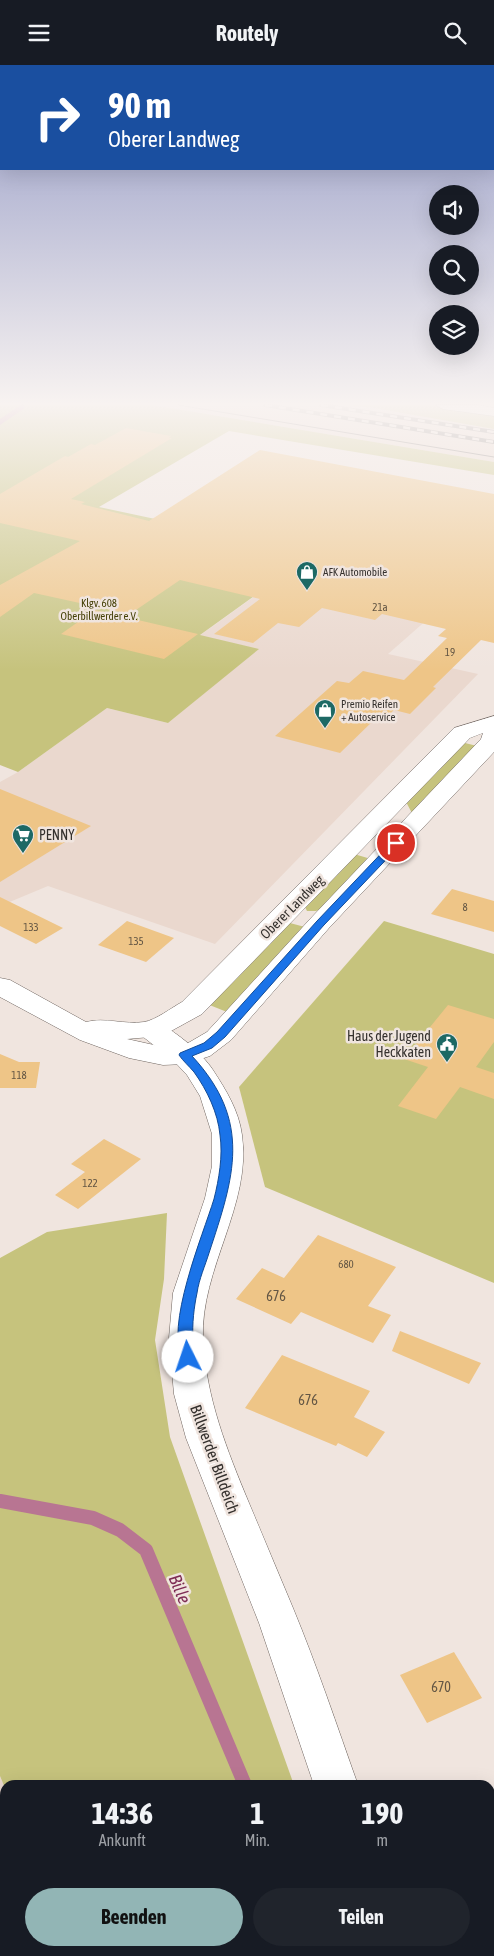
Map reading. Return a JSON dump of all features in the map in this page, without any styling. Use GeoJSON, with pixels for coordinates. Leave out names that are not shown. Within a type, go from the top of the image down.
{"type":"FeatureCollection","features":[{"type":"Feature","properties":{"kind":"main road","name":"Oberer Landweg"},"geometry":{"type":"LineString","coordinates":[[64,1021],[108,1030],[152,1030],[192,1008],[462,733],[494,722]]}},
{"type":"Feature","properties":{"kind":"main road"},"geometry":{"type":"LineString","coordinates":[[0,986],[64,1021],[118,1047],[142,1054],[154,1056],[184,1055],[208,1045],[221,1034],[320,923],[492,741],[494,729]]}},
{"type":"Feature","properties":{"kind":"main road"},"geometry":{"type":"LineString","coordinates":[[392,805],[415,823]]}},
{"type":"Feature","properties":{"kind":"main road"},"geometry":{"type":"LineString","coordinates":[[299,901],[302,915],[320,923]]}},
{"type":"Feature","properties":{"kind":"main road","name":"Billwerder Billdeich"},"geometry":{"type":"LineString","coordinates":[[152,1030],[184,1055],[198,1069],[215,1096],[226,1134],[227,1166],[220,1198],[190,1293],[186,1338],[192,1394],[204,1438],[279,1623],[334,1780]]}},
{"type":"Feature","properties":{"kind":"shaded area"},"geometry":{"type":"Polygon","coordinates":[[[297,566],[453,597],[388,654],[478,674],[215,944],[48,886],[0,906],[0,782],[18,772],[107,708],[168,723],[258,649],[199,636],[297,566]]]}},
{"type":"Feature","properties":{"kind":"green space","name":"Klgv. 608 Oberbillwerder e.V."},"geometry":{"type":"Polygon","coordinates":[[[0,493],[123,493],[99,507],[314,553],[200,635],[259,649],[168,723],[107,708],[18,772],[0,765],[0,493]]]}},
{"type":"Feature","properties":{"kind":"green space"},"geometry":{"type":"Polygon","coordinates":[[[461,742],[477,746],[413,815],[405,800],[461,742]]]}},
{"type":"Feature","properties":{"kind":"green space"},"geometry":{"type":"Polygon","coordinates":[[[354,854],[371,859],[325,907],[316,911],[307,911],[305,907],[354,854]]]}},
{"type":"Feature","properties":{"kind":"green space"},"geometry":{"type":"Polygon","coordinates":[[[384,921],[494,954],[494,1283],[265,1187],[239,1087],[384,921]]]}},
{"type":"Feature","properties":{"kind":"green space"},"geometry":{"type":"Polygon","coordinates":[[[286,922],[305,927],[227,1012],[207,1004],[286,922]]]}},
{"type":"Feature","properties":{"kind":"green space"},"geometry":{"type":"Polygon","coordinates":[[[167,1213],[164,1279],[155,1340],[170,1437],[292,1780],[2,1780],[0,1776],[0,1258],[47,1232],[167,1213]]]}},
{"type":"Feature","properties":{"kind":"building"},"geometry":{"type":"Polygon","coordinates":[[[81,493],[71,499],[85,502],[81,504],[149,521],[192,493],[494,494],[494,643],[481,640],[433,687],[436,688],[410,714],[394,710],[382,721],[375,719],[340,753],[275,736],[337,681],[349,683],[363,671],[404,680],[447,638],[438,636],[446,629],[382,614],[375,620],[322,608],[299,627],[278,623],[253,643],[214,634],[260,599],[180,580],[130,614],[34,593],[0,617],[0,585],[80,541],[0,523],[0,494],[81,493]]]}},
{"type":"Feature","properties":{"kind":"building"},"geometry":{"type":"Polygon","coordinates":[[[95,610],[198,634],[164,659],[61,634],[95,610]]]}},
{"type":"Feature","properties":{"kind":"building","name":"PENNY"},"geometry":{"type":"Polygon","coordinates":[[[0,789],[91,826],[0,882],[0,789]]]}},
{"type":"Feature","properties":{"kind":"building"},"geometry":{"type":"Polygon","coordinates":[[[452,889],[494,901],[494,932],[431,914],[452,889]]]}},
{"type":"Feature","properties":{"kind":"building"},"geometry":{"type":"Polygon","coordinates":[[[0,897],[63,928],[36,944],[0,926],[0,897]]]}},
{"type":"Feature","properties":{"kind":"building"},"geometry":{"type":"Polygon","coordinates":[[[127,921],[174,938],[146,962],[98,945],[127,921]]]}},
{"type":"Feature","properties":{"kind":"building","name":"Haus der Jugend Heckkaten"},"geometry":{"type":"Polygon","coordinates":[[[448,1005],[494,1019],[494,1042],[476,1067],[494,1073],[494,1099],[460,1087],[436,1119],[398,1106],[428,1067],[404,1059],[448,1005]]]}},
{"type":"Feature","properties":{"kind":"building"},"geometry":{"type":"Polygon","coordinates":[[[0,1054],[19,1062],[40,1062],[36,1088],[0,1088],[0,1054]]]}},
{"type":"Feature","properties":{"kind":"building"},"geometry":{"type":"Polygon","coordinates":[[[104,1139],[141,1159],[78,1209],[55,1195],[85,1172],[71,1164],[104,1139]]]}},
{"type":"Feature","properties":{"kind":"building"},"geometry":{"type":"Polygon","coordinates":[[[318,1235],[396,1267],[368,1306],[391,1315],[373,1343],[301,1312],[291,1324],[236,1299],[262,1268],[284,1278],[318,1235]]]}},
{"type":"Feature","properties":{"kind":"building"},"geometry":{"type":"Polygon","coordinates":[[[400,1331],[481,1363],[469,1384],[392,1351],[400,1331]]]}},
{"type":"Feature","properties":{"kind":"building"},"geometry":{"type":"Polygon","coordinates":[[[282,1355],[370,1391],[354,1417],[385,1432],[367,1457],[338,1443],[336,1446],[245,1408],[282,1355]]]}},
{"type":"Feature","properties":{"kind":"building"},"geometry":{"type":"Polygon","coordinates":[[[454,1652],[482,1698],[427,1723],[400,1675],[454,1652]]]}},
{"type":"Feature","properties":{"kind":"waterway","name":"Bille"},"geometry":{"type":"LineString","coordinates":[[0,1501],[93,1518],[120,1530],[146,1550],[243,1780]]}},
{"type":"Feature","properties":{"kind":"place","name":"AFK Automobile"},"geometry":{"type":"Point","coordinates":[307,591]}},
{"type":"Feature","properties":{"kind":"place","name":"Premio Reifen + Autoservice"},"geometry":{"type":"Point","coordinates":[325,729]}},
{"type":"Feature","properties":{"kind":"place","name":"PENNY"},"geometry":{"type":"Point","coordinates":[23,854]}},
{"type":"Feature","properties":{"kind":"place","name":"Haus der Jugend Heckkaten"},"geometry":{"type":"Point","coordinates":[447,1063]}},
{"type":"Feature","properties":{"kind":"route"},"geometry":{"type":"LineString","coordinates":[[188,1357],[186,1338],[190,1293],[220,1198],[227,1166],[227,1150],[226,1134],[215,1096],[198,1069],[184,1055],[208,1045],[221,1034],[320,923],[396,843]]}}]}
